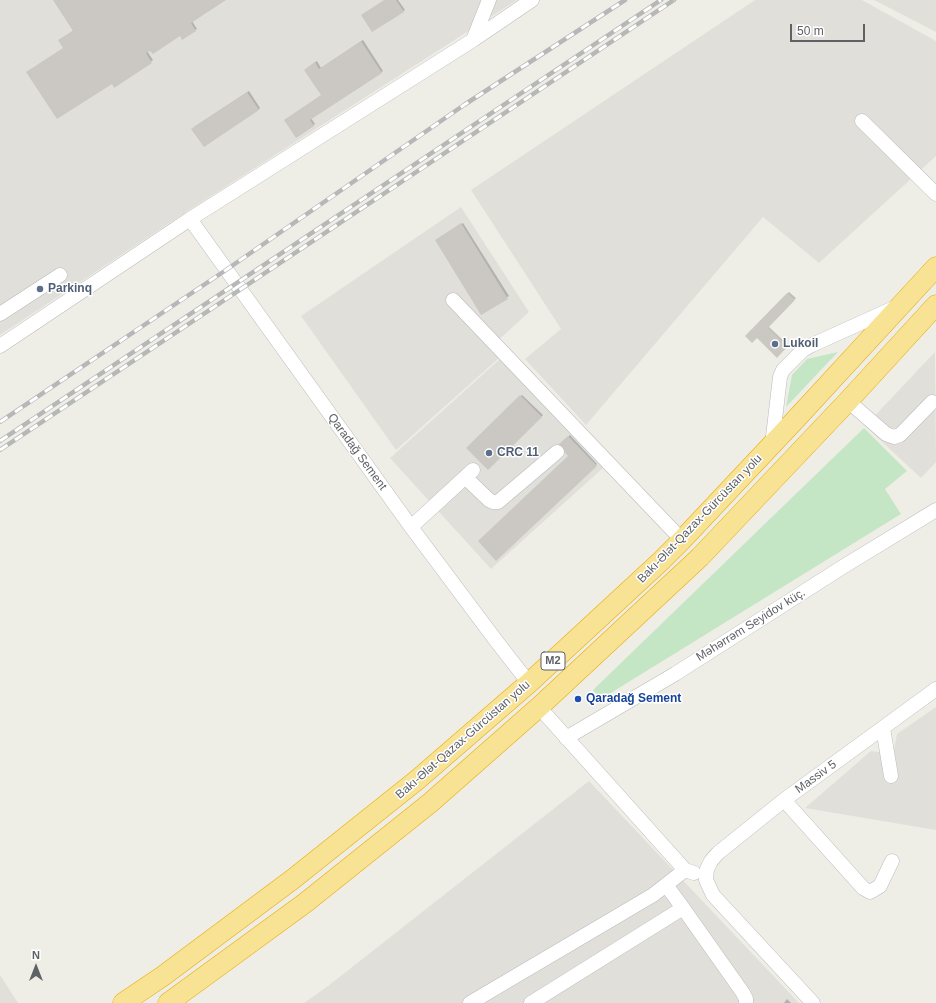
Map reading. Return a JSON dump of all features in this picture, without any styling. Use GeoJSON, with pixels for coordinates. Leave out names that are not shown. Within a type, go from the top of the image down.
{"type":"FeatureCollection","features":[{"type":"Feature","properties":{"kind":"highway","name":"Bakı-Ələt-Qazax-Gürcüstan yolu"},"geometry":{"type":"LineString","coordinates":[[123,1003],[164,976],[293,879],[417,780],[529,683],[682,540],[936,267]]}},
{"type":"Feature","properties":{"kind":"highway","name":"Bakı-Ələt-Qazax-Gürcüstan yolu"},"geometry":{"type":"LineString","coordinates":[[168,1003],[306,903],[430,803],[539,707],[700,557],[848,401],[933,315]]}},
{"type":"Feature","properties":{"kind":"street"},"geometry":{"type":"LineString","coordinates":[[473,40],[489,0]]}},
{"type":"Feature","properties":{"kind":"street"},"geometry":{"type":"LineString","coordinates":[[0,346],[190,219],[473,40],[532,0]]}},
{"type":"Feature","properties":{"kind":"street"},"geometry":{"type":"LineString","coordinates":[[862,121],[936,194]]}},
{"type":"Feature","properties":{"kind":"street","name":"Qaradağ Sement"},"geometry":{"type":"LineString","coordinates":[[190,219],[412,527],[529,683]]}},
{"type":"Feature","properties":{"kind":"street"},"geometry":{"type":"LineString","coordinates":[[0,314],[60,275]]}},
{"type":"Feature","properties":{"kind":"street"},"geometry":{"type":"LineString","coordinates":[[453,300],[682,540]]}},
{"type":"Feature","properties":{"kind":"street"},"geometry":{"type":"LineString","coordinates":[[772,445],[780,377],[783,370],[803,350],[901,304]]}},
{"type":"Feature","properties":{"kind":"street"},"geometry":{"type":"LineString","coordinates":[[848,401],[886,434],[894,437],[900,434],[932,402]]}},
{"type":"Feature","properties":{"kind":"street"},"geometry":{"type":"LineString","coordinates":[[412,527],[469,474],[490,500],[493,502],[498,502],[557,452]]}},
{"type":"Feature","properties":{"kind":"street","name":"Məhərrəm Seyidov küç."},"geometry":{"type":"LineString","coordinates":[[566,738],[674,674],[841,568],[936,510]]}},
{"type":"Feature","properties":{"kind":"street","name":"Massiv 5"},"geometry":{"type":"LineString","coordinates":[[706,874],[711,861],[718,853],[784,800],[936,689]]}},
{"type":"Feature","properties":{"kind":"street"},"geometry":{"type":"LineString","coordinates":[[539,707],[685,870],[698,874],[706,874],[709,887],[713,895],[813,1003]]}},
{"type":"Feature","properties":{"kind":"street"},"geometry":{"type":"LineString","coordinates":[[883,728],[890,776]]}},
{"type":"Feature","properties":{"kind":"street"},"geometry":{"type":"LineString","coordinates":[[784,800],[863,888],[870,892],[880,886],[892,861]]}},
{"type":"Feature","properties":{"kind":"street"},"geometry":{"type":"LineString","coordinates":[[470,1003],[646,899],[685,870]]}},
{"type":"Feature","properties":{"kind":"street"},"geometry":{"type":"LineString","coordinates":[[666,885],[743,994],[746,999],[746,1003]]}},
{"type":"Feature","properties":{"kind":"street"},"geometry":{"type":"LineString","coordinates":[[531,1003],[683,908]]}},
{"type":"Feature","properties":{"kind":"shaded area"},"geometry":{"type":"Polygon","coordinates":[[[0,0],[517,0],[183,214],[0,335],[0,0]]]}},
{"type":"Feature","properties":{"kind":"shaded area"},"geometry":{"type":"Polygon","coordinates":[[[755,0],[862,0],[936,41],[936,156],[819,263],[763,217],[586,425],[525,359],[561,329],[471,190],[755,0]]]}},
{"type":"Feature","properties":{"kind":"shaded area"},"geometry":{"type":"Polygon","coordinates":[[[874,0],[936,0],[936,32],[874,0]]]}},
{"type":"Feature","properties":{"kind":"shaded area"},"geometry":{"type":"Polygon","coordinates":[[[461,207],[529,312],[490,348],[499,358],[396,450],[301,316],[461,207]]]}},
{"type":"Feature","properties":{"kind":"shaded area"},"geometry":{"type":"Polygon","coordinates":[[[935,352],[936,462],[921,478],[865,426],[935,352]]]}},
{"type":"Feature","properties":{"kind":"shaded area"},"geometry":{"type":"Polygon","coordinates":[[[500,359],[603,468],[491,569],[390,458],[500,359]]]}},
{"type":"Feature","properties":{"kind":"shaded area"},"geometry":{"type":"Polygon","coordinates":[[[936,707],[936,830],[805,808],[871,751],[893,754],[897,734],[936,707]]]}},
{"type":"Feature","properties":{"kind":"shaded area"},"geometry":{"type":"Polygon","coordinates":[[[589,781],[799,1003],[304,1003],[328,986],[589,781]]]}},
{"type":"Feature","properties":{"kind":"shaded area"},"geometry":{"type":"Polygon","coordinates":[[[0,975],[18,1003],[0,1003],[0,975]]]}},
{"type":"Feature","properties":{"kind":"green space"},"geometry":{"type":"Polygon","coordinates":[[[838,352],[786,407],[792,375],[807,359],[838,352]]]}},
{"type":"Feature","properties":{"kind":"green space"},"geometry":{"type":"Polygon","coordinates":[[[864,428],[907,471],[885,489],[901,514],[601,699],[593,690],[864,428]]]}},
{"type":"Feature","properties":{"kind":"building"},"geometry":{"type":"Polygon","coordinates":[[[53,0],[226,0],[191,23],[196,31],[182,40],[180,36],[153,54],[150,51],[146,53],[152,63],[114,88],[112,84],[57,119],[26,72],[63,48],[58,40],[73,31],[53,0]]]}},
{"type":"Feature","properties":{"kind":"building"},"geometry":{"type":"Polygon","coordinates":[[[384,0],[396,0],[404,12],[372,32],[361,15],[384,0]]]}},
{"type":"Feature","properties":{"kind":"building"},"geometry":{"type":"Polygon","coordinates":[[[361,41],[382,73],[310,120],[314,126],[296,138],[284,120],[321,95],[304,70],[315,62],[319,69],[361,41]]]}},
{"type":"Feature","properties":{"kind":"building"},"geometry":{"type":"Polygon","coordinates":[[[247,92],[259,110],[204,147],[191,129],[247,92]]]}},
{"type":"Feature","properties":{"kind":"building"},"geometry":{"type":"Polygon","coordinates":[[[461,223],[508,299],[481,315],[435,240],[461,223]]]}},
{"type":"Feature","properties":{"kind":"building"},"geometry":{"type":"Polygon","coordinates":[[[787,293],[795,300],[768,328],[787,347],[777,358],[757,338],[752,343],[745,336],[787,293]]]}},
{"type":"Feature","properties":{"kind":"building"},"geometry":{"type":"Polygon","coordinates":[[[520,395],[542,417],[488,470],[466,448],[520,395]]]}},
{"type":"Feature","properties":{"kind":"building"},"geometry":{"type":"Polygon","coordinates":[[[568,436],[597,466],[496,561],[478,541],[568,456],[558,445],[568,436]]]}},
{"type":"Feature","properties":{"kind":"railway"},"geometry":{"type":"LineString","coordinates":[[0,422],[226,270],[464,105],[625,0]]}},
{"type":"Feature","properties":{"kind":"railway"},"geometry":{"type":"LineString","coordinates":[[0,441],[661,0]]}},
{"type":"Feature","properties":{"kind":"railway"},"geometry":{"type":"LineString","coordinates":[[0,450],[674,0]]}},
{"type":"Feature","properties":{"kind":"place","name":"Parkinq"},"geometry":{"type":"Point","coordinates":[40,289]}},
{"type":"Feature","properties":{"kind":"place","name":"Lukoil"},"geometry":{"type":"Point","coordinates":[775,344]}},
{"type":"Feature","properties":{"kind":"place","name":"CRC 11"},"geometry":{"type":"Point","coordinates":[489,453]}},
{"type":"Feature","properties":{"kind":"place","name":"Qaradağ Sement"},"geometry":{"type":"Point","coordinates":[578,699]}}]}
